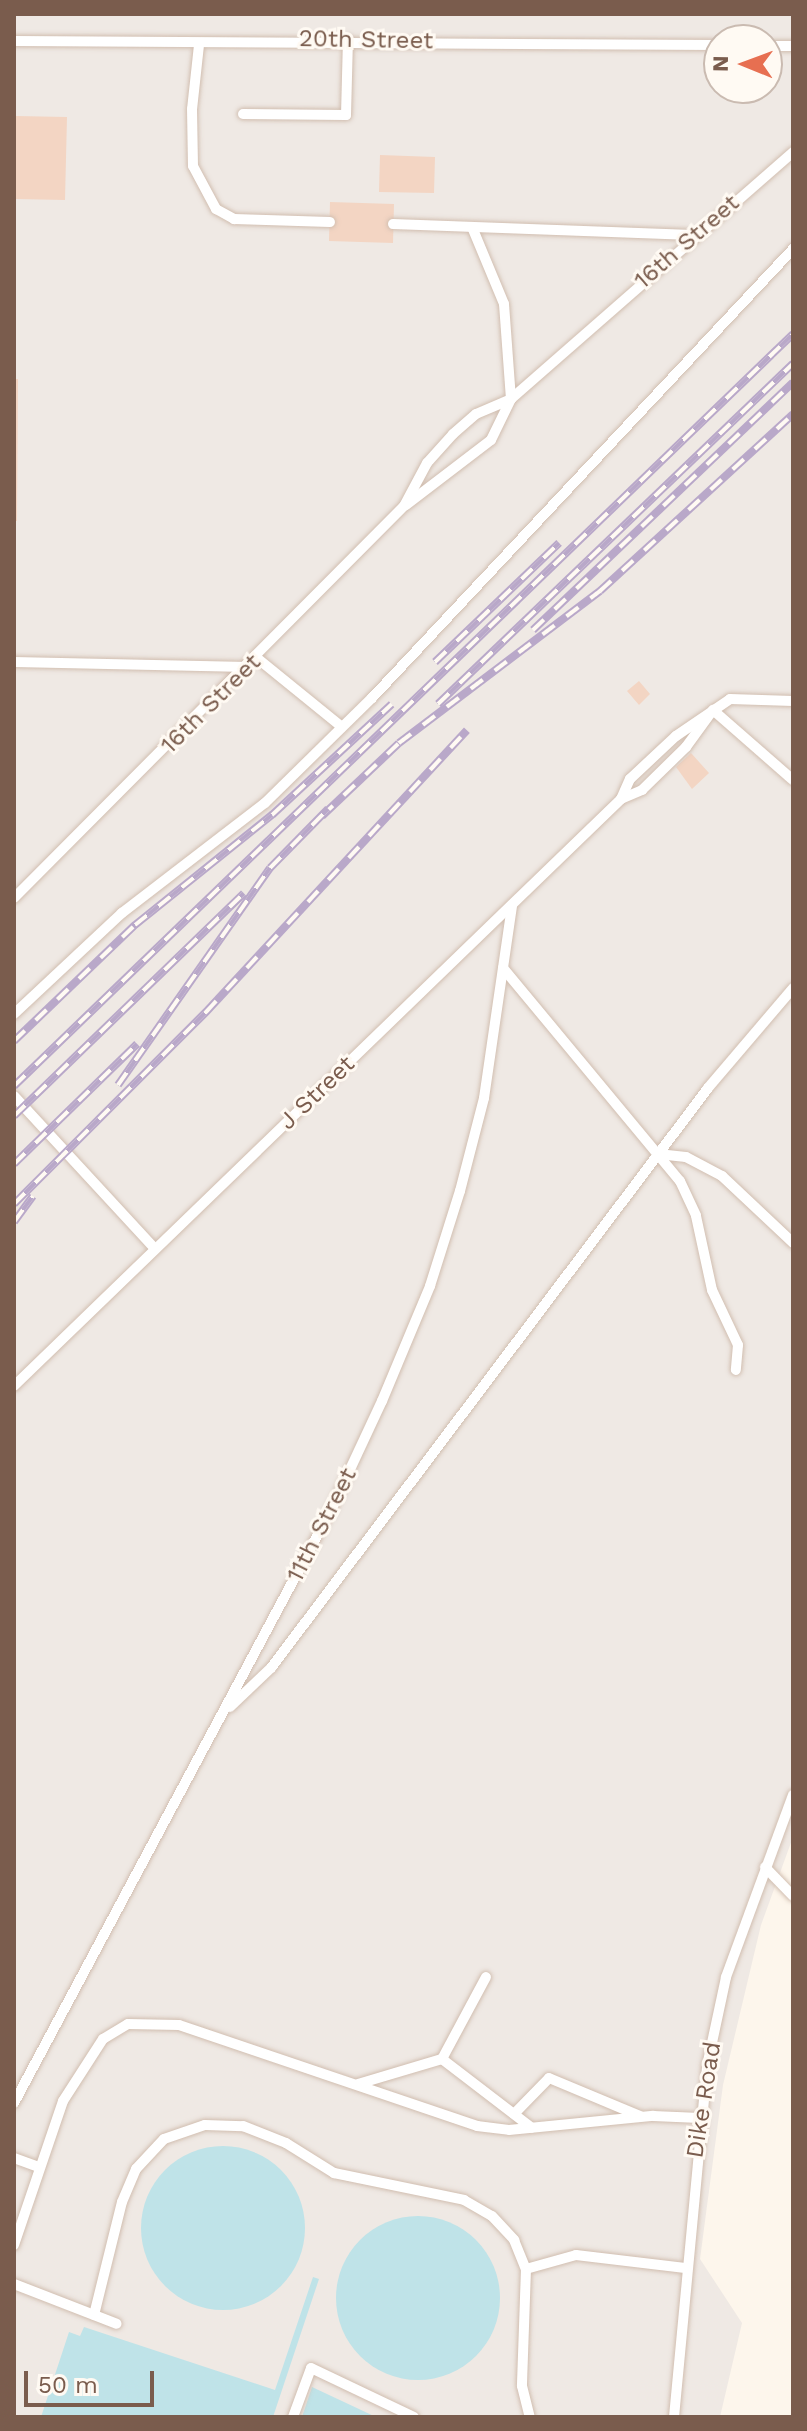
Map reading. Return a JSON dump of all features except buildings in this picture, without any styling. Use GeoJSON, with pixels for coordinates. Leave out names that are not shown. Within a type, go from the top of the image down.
{"type":"FeatureCollection","features":[{"type":"Feature","properties":{"kind":"lane","name":"20th Street"},"geometry":{"type":"LineString","coordinates":[[14,41],[199,45],[348,40],[703,45]]}},
{"type":"Feature","properties":{"kind":"lane"},"geometry":{"type":"LineString","coordinates":[[243,114],[346,115],[348,40]]}},
{"type":"Feature","properties":{"kind":"lane"},"geometry":{"type":"LineString","coordinates":[[199,45],[192,109],[193,166],[216,209],[234,219],[330,222]]}},
{"type":"Feature","properties":{"kind":"lane","name":"16th Street"},"geometry":{"type":"LineString","coordinates":[[14,898],[257,658],[404,506],[427,463],[453,434],[476,414],[511,399],[693,235],[793,152]]}},
{"type":"Feature","properties":{"kind":"lane"},"geometry":{"type":"LineString","coordinates":[[393,224],[693,235]]}},
{"type":"Feature","properties":{"kind":"lane"},"geometry":{"type":"LineString","coordinates":[[472,227],[504,304],[511,399]]}},
{"type":"Feature","properties":{"kind":"lane"},"geometry":{"type":"LineString","coordinates":[[14,1014],[122,913],[265,803],[342,727],[793,249]]}},
{"type":"Feature","properties":{"kind":"lane","name":"16th Street"},"geometry":{"type":"LineString","coordinates":[[404,506],[426,495],[491,440],[511,399]]}},
{"type":"Feature","properties":{"kind":"lane"},"geometry":{"type":"LineString","coordinates":[[257,658],[342,727]]}},
{"type":"Feature","properties":{"kind":"lane"},"geometry":{"type":"LineString","coordinates":[[14,662],[248,667]]}},
{"type":"Feature","properties":{"kind":"lane"},"geometry":{"type":"LineString","coordinates":[[793,701],[753,696],[730,699],[713,710],[793,780]]}},
{"type":"Feature","properties":{"kind":"lane","name":"J Street"},"geometry":{"type":"LineString","coordinates":[[14,1386],[621,799],[642,790],[686,747],[713,710]]}},
{"type":"Feature","properties":{"kind":"lane","name":"11th Street"},"geometry":{"type":"LineString","coordinates":[[14,2103],[332,1508],[430,1286],[484,1098],[512,905]]}},
{"type":"Feature","properties":{"kind":"lane"},"geometry":{"type":"LineString","coordinates":[[503,968],[680,1181],[696,1216],[712,1290],[738,1345],[736,1370]]}},
{"type":"Feature","properties":{"kind":"lane"},"geometry":{"type":"LineString","coordinates":[[223,1713],[271,1668],[658,1154],[793,988]]}},
{"type":"Feature","properties":{"kind":"lane"},"geometry":{"type":"LineString","coordinates":[[14,1096],[155,1249]]}},
{"type":"Feature","properties":{"kind":"lane"},"geometry":{"type":"LineString","coordinates":[[658,1154],[686,1157],[722,1176],[793,1243]]}},
{"type":"Feature","properties":{"kind":"lane","name":"Dike Road"},"geometry":{"type":"LineString","coordinates":[[674,2417],[700,2118],[726,1977],[793,1795]]}},
{"type":"Feature","properties":{"kind":"lane"},"geometry":{"type":"LineString","coordinates":[[765,1867],[793,1896]]}},
{"type":"Feature","properties":{"kind":"lane"},"geometry":{"type":"LineString","coordinates":[[356,2085],[442,2059],[486,1977]]}},
{"type":"Feature","properties":{"kind":"lane"},"geometry":{"type":"LineString","coordinates":[[14,2245],[39,2167],[81,2068],[103,2039],[128,2024],[179,2025],[477,2126],[532,2128],[643,2117],[700,2118]]}},
{"type":"Feature","properties":{"kind":"lane"},"geometry":{"type":"LineString","coordinates":[[442,2059],[532,2128]]}},
{"type":"Feature","properties":{"kind":"lane"},"geometry":{"type":"LineString","coordinates":[[514,2114],[549,2078],[643,2117]]}},
{"type":"Feature","properties":{"kind":"lane"},"geometry":{"type":"LineString","coordinates":[[94,2315],[122,2202],[136,2169],[164,2139],[205,2125],[243,2126],[286,2143],[334,2173],[464,2200],[492,2216],[514,2240],[526,2269],[522,2386],[530,2417]]}},
{"type":"Feature","properties":{"kind":"lane"},"geometry":{"type":"LineString","coordinates":[[14,2158],[39,2167]]}},
{"type":"Feature","properties":{"kind":"lane"},"geometry":{"type":"LineString","coordinates":[[526,2269],[576,2255],[685,2268]]}},
{"type":"Feature","properties":{"kind":"lane"},"geometry":{"type":"LineString","coordinates":[[14,2284],[117,2324]]}},
{"type":"Feature","properties":{"kind":"lane"},"geometry":{"type":"LineString","coordinates":[[293,2417],[311,2368],[414,2417]]}},
{"type":"Feature","properties":{"kind":"shaded area"},"geometry":{"type":"Polygon","coordinates":[[[14,14],[793,14],[793,1837],[761,1925],[723,2085],[700,2259],[742,2323],[720,2417],[14,2417],[14,14]]]}},
{"type":"Feature","properties":{"kind":"water"},"geometry":{"type":"Polygon","coordinates":[[[223,2146],[254,2153],[281,2170],[298,2197],[305,2228],[298,2259],[281,2286],[254,2303],[223,2310],[192,2303],[165,2286],[148,2259],[141,2228],[148,2197],[165,2170],[192,2153],[223,2146]]]}},
{"type":"Feature","properties":{"kind":"water"},"geometry":{"type":"Polygon","coordinates":[[[418,2216],[449,2223],[476,2240],[493,2267],[500,2298],[493,2329],[476,2356],[449,2373],[418,2380],[387,2373],[360,2356],[343,2329],[336,2298],[343,2267],[360,2240],[387,2223],[418,2216]]]}},
{"type":"Feature","properties":{"kind":"water"},"geometry":{"type":"Polygon","coordinates":[[[313,2277],[319,2279],[273,2417],[41,2417],[69,2332],[80,2336],[84,2327],[275,2390],[313,2277]]]}},
{"type":"Feature","properties":{"kind":"water"},"geometry":{"type":"Polygon","coordinates":[[[312,2387],[376,2417],[302,2417],[312,2387]]]}},
{"type":"Feature","properties":{"kind":"railway"},"geometry":{"type":"LineString","coordinates":[[14,1086],[793,334]]}},
{"type":"Feature","properties":{"kind":"railway"},"geometry":{"type":"LineString","coordinates":[[438,704],[793,364]]}},
{"type":"Feature","properties":{"kind":"railway"},"geometry":{"type":"LineString","coordinates":[[533,630],[793,382]]}},
{"type":"Feature","properties":{"kind":"railway"},"geometry":{"type":"LineString","coordinates":[[322,816],[399,743],[600,591],[793,414]]}},
{"type":"Feature","properties":{"kind":"railway"},"geometry":{"type":"LineString","coordinates":[[435,662],[559,543]]}},
{"type":"Feature","properties":{"kind":"railway"},"geometry":{"type":"LineString","coordinates":[[14,1041],[135,925],[272,815],[392,704]]}},
{"type":"Feature","properties":{"kind":"railway"},"geometry":{"type":"LineString","coordinates":[[14,1204],[206,1012],[467,730]]}},
{"type":"Feature","properties":{"kind":"railway"},"geometry":{"type":"LineString","coordinates":[[118,1085],[270,868],[328,809]]}},
{"type":"Feature","properties":{"kind":"railway"},"geometry":{"type":"LineString","coordinates":[[14,1116],[244,893]]}},
{"type":"Feature","properties":{"kind":"railway"},"geometry":{"type":"LineString","coordinates":[[14,1164],[137,1044]]}},
{"type":"Feature","properties":{"kind":"railway"},"geometry":{"type":"LineString","coordinates":[[14,1222],[33,1196]]}}]}
